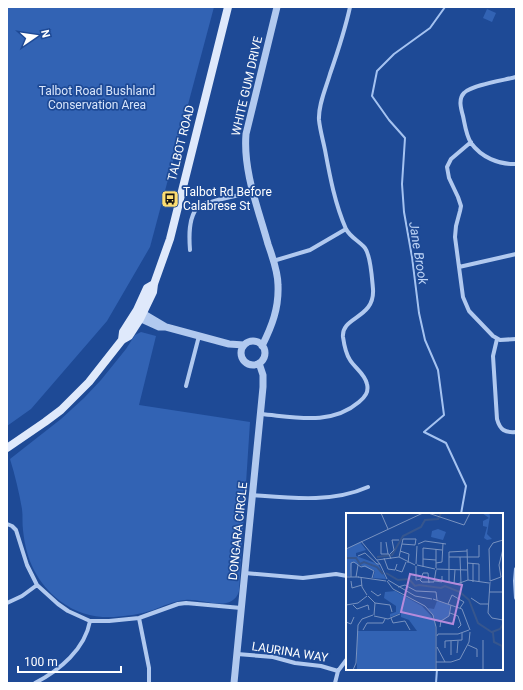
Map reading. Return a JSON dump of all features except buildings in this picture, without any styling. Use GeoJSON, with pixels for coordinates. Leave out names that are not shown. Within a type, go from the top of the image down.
{"type":"FeatureCollection","features":[{"type":"Feature","properties":{"kind":"main road","name":"TALBOT ROAD"},"geometry":{"type":"LineString","coordinates":[[7,448],[45,422],[76,396],[102,368],[122,340],[123,332],[138,314],[147,288],[154,284],[170,239],[228,7]]}},
{"type":"Feature","properties":{"kind":"street","name":"WHITE GUM DRIVE"},"geometry":{"type":"LineString","coordinates":[[262,346],[275,315],[278,284],[273,261],[253,192],[246,158],[246,134],[277,7]]}},
{"type":"Feature","properties":{"kind":"street"},"geometry":{"type":"LineString","coordinates":[[261,414],[309,419],[326,417],[352,408],[364,398],[367,393],[367,382],[349,359],[343,335],[343,330],[346,325],[368,308],[373,298],[366,251],[346,229],[333,191],[319,119],[322,100],[345,29],[350,7]]}},
{"type":"Feature","properties":{"kind":"street"},"geometry":{"type":"LineString","coordinates":[[516,77],[474,87],[463,94],[460,100],[466,131],[471,142],[481,154],[491,160],[508,164],[516,164]]}},
{"type":"Feature","properties":{"kind":"street"},"geometry":{"type":"LineString","coordinates":[[471,142],[451,159],[447,167],[449,178],[461,206],[455,231],[462,292],[467,307],[489,333],[497,339],[516,339]]}},
{"type":"Feature","properties":{"kind":"street"},"geometry":{"type":"LineString","coordinates":[[190,250],[190,230],[193,214],[198,208],[207,203],[253,192]]}},
{"type":"Feature","properties":{"kind":"street"},"geometry":{"type":"LineString","coordinates":[[273,261],[310,250],[346,229]]}},
{"type":"Feature","properties":{"kind":"street"},"geometry":{"type":"LineString","coordinates":[[459,267],[516,254]]}},
{"type":"Feature","properties":{"kind":"street"},"geometry":{"type":"LineString","coordinates":[[138,314],[166,327],[243,348]]}},
{"type":"Feature","properties":{"kind":"street"},"geometry":{"type":"LineString","coordinates":[[255,342],[262,346],[264,355],[255,364],[244,361],[242,357],[243,348],[268,333]]}},
{"type":"Feature","properties":{"kind":"street"},"geometry":{"type":"LineString","coordinates":[[186,386],[199,336]]}},
{"type":"Feature","properties":{"kind":"street"},"geometry":{"type":"LineString","coordinates":[[497,339],[493,356],[497,419],[499,426],[503,430],[508,432],[516,432]]}},
{"type":"Feature","properties":{"kind":"street","name":"DONGARA CIRCLE"},"geometry":{"type":"LineString","coordinates":[[234,683],[261,414],[263,381],[255,364]]}},
{"type":"Feature","properties":{"kind":"street"},"geometry":{"type":"LineString","coordinates":[[252,495],[311,498],[347,495],[368,487]]}},
{"type":"Feature","properties":{"kind":"street"},"geometry":{"type":"LineString","coordinates":[[7,524],[16,530],[27,565],[37,585],[68,611],[90,621],[140,618],[186,602],[241,608]]}},
{"type":"Feature","properties":{"kind":"street"},"geometry":{"type":"LineString","coordinates":[[516,569],[516,598]]}},
{"type":"Feature","properties":{"kind":"street"},"geometry":{"type":"LineString","coordinates":[[245,573],[303,578],[336,574],[346,576]]}},
{"type":"Feature","properties":{"kind":"street"},"geometry":{"type":"LineString","coordinates":[[7,603],[22,596],[37,585]]}},
{"type":"Feature","properties":{"kind":"street"},"geometry":{"type":"LineString","coordinates":[[140,618],[149,668],[149,683]]}},
{"type":"Feature","properties":{"kind":"street"},"geometry":{"type":"LineString","coordinates":[[35,683],[62,666],[71,657],[85,638],[89,630],[90,621]]}},
{"type":"Feature","properties":{"kind":"street","name":"LAURINA WAY"},"geometry":{"type":"LineString","coordinates":[[237,654],[274,657],[295,663],[321,666],[338,671]]}},
{"type":"Feature","properties":{"kind":"street"},"geometry":{"type":"LineString","coordinates":[[335,683],[338,671],[346,660]]}},
{"type":"Feature","properties":{"kind":"green space","name":"Talbot Road Bushland Conservation Area"},"geometry":{"type":"Polygon","coordinates":[[[7,7],[214,7],[150,247],[107,321],[31,409],[7,426],[7,7]]]}},
{"type":"Feature","properties":{"kind":"green space"},"geometry":{"type":"Polygon","coordinates":[[[487,9],[496,13],[492,22],[483,18],[487,9]]]}},
{"type":"Feature","properties":{"kind":"green space"},"geometry":{"type":"Polygon","coordinates":[[[141,332],[156,336],[139,405],[250,422],[239,591],[235,598],[230,602],[216,603],[185,600],[134,615],[114,617],[92,616],[72,609],[60,601],[45,587],[34,570],[27,551],[22,509],[10,459],[61,419],[84,398],[101,380],[126,349],[135,335],[141,332]]]}},
{"type":"Feature","properties":{"kind":"waterway","name":"Jane Brook"},"geometry":{"type":"LineString","coordinates":[[445,7],[430,28],[394,54],[377,71],[372,96],[389,120],[405,138],[402,184],[404,212],[412,257],[419,313],[425,340],[438,370],[444,415],[424,432],[446,443],[466,486],[461,513]]}},
{"type":"Feature","properties":{"kind":"waterway","name":"Jane Brook"},"geometry":{"type":"LineString","coordinates":[[436,683],[437,670]]}},
{"type":"Feature","properties":{"kind":"place","name":"Talbot Rd Before Calabrese St"},"geometry":{"type":"Point","coordinates":[170,199]}}]}
